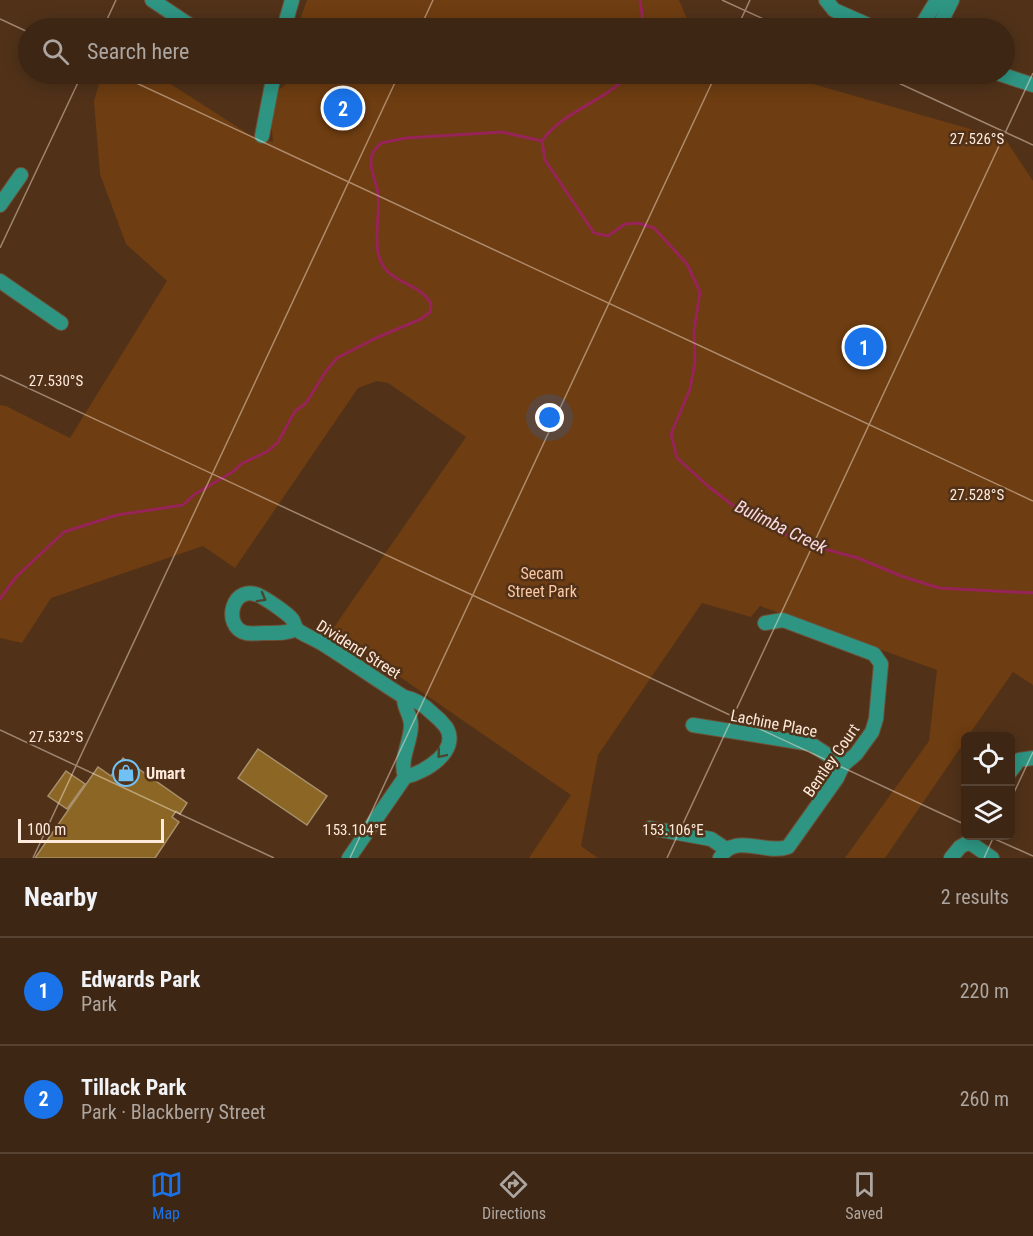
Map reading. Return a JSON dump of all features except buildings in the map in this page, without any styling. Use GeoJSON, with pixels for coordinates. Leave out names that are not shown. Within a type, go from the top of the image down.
{"type":"FeatureCollection","features":[{"type":"Feature","properties":{"kind":"street"},"geometry":{"type":"LineString","coordinates":[[152,0],[179,18]]}},
{"type":"Feature","properties":{"kind":"street"},"geometry":{"type":"LineString","coordinates":[[287,18],[292,0]]}},
{"type":"Feature","properties":{"kind":"street"},"geometry":{"type":"LineString","coordinates":[[826,0],[834,10],[852,18]]}},
{"type":"Feature","properties":{"kind":"street"},"geometry":{"type":"LineString","coordinates":[[926,18],[937,0]]}},
{"type":"Feature","properties":{"kind":"street"},"geometry":{"type":"LineString","coordinates":[[943,18],[952,0]]}},
{"type":"Feature","properties":{"kind":"street"},"geometry":{"type":"LineString","coordinates":[[1015,79],[1033,85]]}},
{"type":"Feature","properties":{"kind":"street"},"geometry":{"type":"LineString","coordinates":[[262,136],[268,84]]}},
{"type":"Feature","properties":{"kind":"street"},"geometry":{"type":"LineString","coordinates":[[0,205],[21,175]]}},
{"type":"Feature","properties":{"kind":"street"},"geometry":{"type":"LineString","coordinates":[[0,281],[61,323]]}},
{"type":"Feature","properties":{"kind":"street","name":"Bentley Court"},"geometry":{"type":"LineString","coordinates":[[723,854],[739,844],[779,850],[788,847],[837,778],[843,765],[856,754],[872,732],[876,719],[881,663],[874,654],[783,620],[765,623]]}},
{"type":"Feature","properties":{"kind":"street","name":"Dividend Street"},"geometry":{"type":"LineString","coordinates":[[296,629],[320,642],[404,698],[411,698],[427,708],[445,725],[449,742],[447,750],[433,764],[415,775],[405,777],[402,767],[411,728],[404,698]]}},
{"type":"Feature","properties":{"kind":"street"},"geometry":{"type":"LineString","coordinates":[[411,728],[423,719],[437,718]]}},
{"type":"Feature","properties":{"kind":"street","name":"Lachine Place"},"geometry":{"type":"LineString","coordinates":[[693,725],[811,744],[843,765]]}},
{"type":"Feature","properties":{"kind":"street"},"geometry":{"type":"LineString","coordinates":[[1015,766],[1019,760],[1033,758]]}},
{"type":"Feature","properties":{"kind":"street"},"geometry":{"type":"LineString","coordinates":[[349,858],[405,777]]}},
{"type":"Feature","properties":{"kind":"street"},"geometry":{"type":"LineString","coordinates":[[650,828],[711,839],[723,854]]}},
{"type":"Feature","properties":{"kind":"street"},"geometry":{"type":"LineString","coordinates":[[951,858],[969,840]]}},
{"type":"Feature","properties":{"kind":"street"},"geometry":{"type":"LineString","coordinates":[[971,840],[992,858]]}},
{"type":"Feature","properties":{"kind":"green space"},"geometry":{"type":"Polygon","coordinates":[[[307,0],[679,0],[687,18],[301,18],[307,0]]]}},
{"type":"Feature","properties":{"kind":"green space","name":"Secam Street Park"},"geometry":{"type":"Polygon","coordinates":[[[99,84],[171,84],[250,135],[273,142],[269,98],[286,84],[813,84],[1005,139],[1033,181],[1033,685],[1013,672],[971,732],[961,732],[961,747],[885,858],[845,858],[929,741],[937,670],[760,606],[751,617],[702,603],[598,755],[581,846],[598,858],[529,858],[571,795],[332,630],[466,437],[388,383],[377,381],[358,388],[235,568],[203,546],[51,598],[22,643],[0,638],[0,405],[70,438],[167,281],[126,244],[100,174],[94,101],[99,84]]]}},
{"type":"Feature","properties":{"kind":"waterway","name":"Bulimba Creek"},"geometry":{"type":"LineString","coordinates":[[640,0],[643,18]]}},
{"type":"Feature","properties":{"kind":"waterway","name":"Bulimba Creek"},"geometry":{"type":"LineString","coordinates":[[619,84],[561,122],[542,141],[545,160],[594,233],[608,236],[625,224],[638,223],[654,228],[687,264],[700,292],[694,331],[695,362],[690,389],[671,434],[677,458],[739,510],[773,529],[810,545],[858,558],[901,576],[939,588],[1033,593]]}},
{"type":"Feature","properties":{"kind":"waterway"},"geometry":{"type":"LineString","coordinates":[[0,599],[16,577],[64,532],[117,515],[183,505],[195,494],[234,471],[241,464],[268,451],[278,442],[295,411],[306,403],[337,358],[421,319],[430,312],[431,304],[427,298],[417,289],[387,271],[378,254],[379,203],[371,157],[381,143],[406,138],[502,132],[542,141]]}},
{"type":"Feature","properties":{"kind":"place","name":"Tillack Park"},"geometry":{"type":"Point","coordinates":[343,108]}},
{"type":"Feature","properties":{"kind":"place","name":"Edwards Park"},"geometry":{"type":"Point","coordinates":[864,347]}},
{"type":"Feature","properties":{"kind":"place","name":"Umart"},"geometry":{"type":"Point","coordinates":[126,773]}}]}
